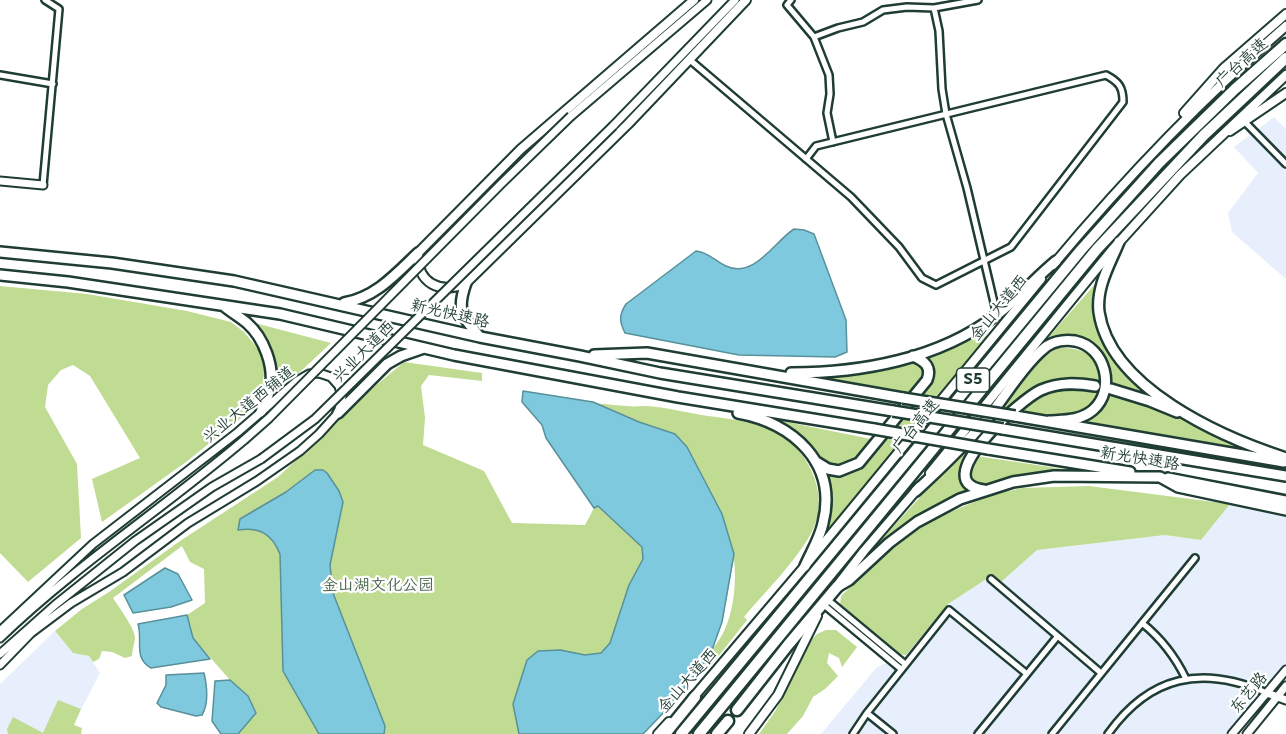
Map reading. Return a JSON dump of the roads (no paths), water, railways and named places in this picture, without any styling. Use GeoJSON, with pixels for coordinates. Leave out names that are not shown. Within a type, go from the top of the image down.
{"type":"FeatureCollection","features":[{"type":"Feature","properties":{"kind":"highway","name":"广台高速"},"geometry":{"type":"LineString","coordinates":[[681,734],[1081,250],[1159,163],[1218,104],[1286,44]]}},
{"type":"Feature","properties":{"kind":"highway","name":"广台高速"},"geometry":{"type":"LineString","coordinates":[[699,734],[1097,249],[1189,149],[1286,58]]}},
{"type":"Feature","properties":{"kind":"highway"},"geometry":{"type":"LineString","coordinates":[[1119,242],[1101,287],[1099,311],[1109,340],[1124,366],[1133,375],[1196,420]]}},
{"type":"Feature","properties":{"kind":"highway","name":"新光快速路"},"geometry":{"type":"LineString","coordinates":[[0,252],[112,263],[234,281],[480,337],[660,373],[1286,476]]}},
{"type":"Feature","properties":{"kind":"highway"},"geometry":{"type":"LineString","coordinates":[[338,305],[357,300],[381,288],[418,252]]}},
{"type":"Feature","properties":{"kind":"highway"},"geometry":{"type":"LineString","coordinates":[[768,373],[830,371],[913,356],[962,339],[997,315],[1056,261]]}},
{"type":"Feature","properties":{"kind":"highway"},"geometry":{"type":"LineString","coordinates":[[0,275],[68,282],[280,314],[424,348],[607,384],[644,397],[748,415],[774,423],[796,437],[814,461],[823,481],[826,503],[823,524],[805,566]]}},
{"type":"Feature","properties":{"kind":"highway"},"geometry":{"type":"LineString","coordinates":[[466,283],[460,306],[462,314],[480,337]]}},
{"type":"Feature","properties":{"kind":"highway"},"geometry":{"type":"LineString","coordinates":[[222,304],[249,325],[267,354],[271,375],[270,388],[261,412]]}},
{"type":"Feature","properties":{"kind":"highway"},"geometry":{"type":"LineString","coordinates":[[916,491],[972,436],[1041,351],[1055,342],[1077,341],[1090,347],[1099,356],[1104,367],[1104,387],[1097,405],[1092,410],[1077,418],[1049,421]]}},
{"type":"Feature","properties":{"kind":"highway"},"geometry":{"type":"LineString","coordinates":[[338,413],[387,364],[424,348]]}},
{"type":"Feature","properties":{"kind":"highway"},"geometry":{"type":"LineString","coordinates":[[580,356],[647,353],[903,398],[1286,460]]}},
{"type":"Feature","properties":{"kind":"highway"},"geometry":{"type":"LineString","coordinates":[[814,461],[828,469],[839,471],[859,463],[927,380],[928,367],[925,362],[913,356]]}},
{"type":"Feature","properties":{"kind":"highway","name":"新光快速路"},"geometry":{"type":"LineString","coordinates":[[607,384],[1160,477],[1286,501]]}},
{"type":"Feature","properties":{"kind":"highway"},"geometry":{"type":"LineString","coordinates":[[984,490],[978,490],[969,483],[965,472],[973,454],[999,422],[1026,398],[1042,390],[1066,384],[1095,386]]}},
{"type":"Feature","properties":{"kind":"highway"},"geometry":{"type":"LineString","coordinates":[[1111,389],[1150,401],[1286,460]]}},
{"type":"Feature","properties":{"kind":"highway"},"geometry":{"type":"LineString","coordinates":[[737,710],[794,637],[837,587],[849,580],[889,543],[917,522],[960,499],[984,490],[1013,482],[1054,476],[1160,477],[1178,487],[1286,510]]}},
{"type":"Feature","properties":{"kind":"highway"},"geometry":{"type":"LineString","coordinates":[[661,733],[694,697]]}},
{"type":"Feature","properties":{"kind":"highway"},"geometry":{"type":"LineString","coordinates":[[717,734],[728,722]]}},
{"type":"Feature","properties":{"kind":"main road"},"geometry":{"type":"LineString","coordinates":[[694,0],[521,149],[418,252],[417,261],[426,280],[444,289],[455,289],[466,283],[628,124],[746,0]]}},
{"type":"Feature","properties":{"kind":"main road"},"geometry":{"type":"LineString","coordinates":[[1160,144],[1224,68],[1286,14]]}},
{"type":"Feature","properties":{"kind":"main road","name":"金山大道西"},"geometry":{"type":"LineString","coordinates":[[694,697],[1092,218],[1160,144],[1237,69],[1286,26]]}},
{"type":"Feature","properties":{"kind":"main road"},"geometry":{"type":"LineString","coordinates":[[749,734],[770,709],[806,636],[826,603],[871,542],[916,491],[1119,242],[1214,141],[1242,119],[1286,75]]}},
{"type":"Feature","properties":{"kind":"main road"},"geometry":{"type":"LineString","coordinates":[[1242,119],[1286,93]]}},
{"type":"Feature","properties":{"kind":"street"},"geometry":{"type":"LineString","coordinates":[[0,181],[43,185],[59,9],[45,0]]}},
{"type":"Feature","properties":{"kind":"street","name":"兴业大道西"},"geometry":{"type":"LineString","coordinates":[[0,638],[86,563],[207,471],[269,418],[534,151],[571,116],[707,0]]}},
{"type":"Feature","properties":{"kind":"street","name":"兴业大道西"},"geometry":{"type":"LineString","coordinates":[[0,654],[55,605],[150,529],[212,487],[261,459],[315,419],[613,126],[735,0]]}},
{"type":"Feature","properties":{"kind":"street"},"geometry":{"type":"LineString","coordinates":[[791,0],[787,5],[814,37],[829,75],[830,94],[827,113],[833,142]]}},
{"type":"Feature","properties":{"kind":"street"},"geometry":{"type":"LineString","coordinates":[[814,37],[863,22],[883,10],[907,7],[934,8],[978,0]]}},
{"type":"Feature","properties":{"kind":"street"},"geometry":{"type":"LineString","coordinates":[[934,8],[939,31],[942,89],[946,114],[967,188],[997,315]]}},
{"type":"Feature","properties":{"kind":"street"},"geometry":{"type":"LineString","coordinates":[[690,60],[879,225],[922,278],[936,285],[1011,248],[1123,102],[1123,90],[1117,81],[1106,75],[816,146],[806,159]]}},
{"type":"Feature","properties":{"kind":"street"},"geometry":{"type":"LineString","coordinates":[[0,75],[53,84]]}},
{"type":"Feature","properties":{"kind":"street"},"geometry":{"type":"LineString","coordinates":[[1242,119],[1286,164]]}},
{"type":"Feature","properties":{"kind":"street","name":"兴业大道西铺道"},"geometry":{"type":"LineString","coordinates":[[0,631],[93,544],[238,432],[297,381],[309,374],[319,373],[331,377],[339,386],[342,397],[338,413]]}},
{"type":"Feature","properties":{"kind":"street"},"geometry":{"type":"LineString","coordinates":[[0,664],[31,633],[71,603],[123,572],[188,523],[257,481],[300,451],[338,413]]}},
{"type":"Feature","properties":{"kind":"street"},"geometry":{"type":"LineString","coordinates":[[1052,734],[1195,558]]}},
{"type":"Feature","properties":{"kind":"street"},"geometry":{"type":"LineString","coordinates":[[991,579],[1101,673]]}},
{"type":"Feature","properties":{"kind":"street"},"geometry":{"type":"LineString","coordinates":[[826,603],[903,666]]}},
{"type":"Feature","properties":{"kind":"street"},"geometry":{"type":"LineString","coordinates":[[853,734],[903,666],[949,610],[1027,674]]}},
{"type":"Feature","properties":{"kind":"street"},"geometry":{"type":"LineString","coordinates":[[1142,623],[1171,651],[1186,679]]}},
{"type":"Feature","properties":{"kind":"street"},"geometry":{"type":"LineString","coordinates":[[978,734],[1057,637]]}},
{"type":"Feature","properties":{"kind":"street","name":"东艺路"},"geometry":{"type":"LineString","coordinates":[[1232,734],[1286,670]]}},
{"type":"Feature","properties":{"kind":"street"},"geometry":{"type":"LineString","coordinates":[[1108,734],[1122,716],[1144,696],[1166,685],[1186,679],[1219,678],[1241,682],[1286,700]]}},
{"type":"Feature","properties":{"kind":"street","name":"东艺路"},"geometry":{"type":"LineString","coordinates":[[1247,734],[1286,686]]}},
{"type":"Feature","properties":{"kind":"street"},"geometry":{"type":"LineString","coordinates":[[867,713],[893,734]]}},
{"type":"Feature","properties":{"kind":"water"},"geometry":{"type":"Polygon","coordinates":[[[794,229],[814,234],[846,320],[847,352],[835,357],[739,355],[625,333],[621,318],[626,304],[696,251],[726,266],[736,269],[746,268],[763,257],[794,229]]]}},
{"type":"Feature","properties":{"kind":"water"},"geometry":{"type":"Polygon","coordinates":[[[523,391],[593,402],[639,422],[675,434],[687,447],[722,514],[734,554],[722,622],[712,650],[701,668],[643,734],[519,734],[513,704],[527,660],[538,651],[560,650],[585,655],[601,653],[610,643],[629,585],[643,559],[642,547],[598,506],[594,508],[546,438],[542,425],[522,402],[523,391]]]}},
{"type":"Feature","properties":{"kind":"water"},"geometry":{"type":"Polygon","coordinates":[[[315,470],[323,470],[327,473],[339,491],[343,502],[330,565],[333,593],[385,726],[384,734],[319,734],[283,671],[280,554],[273,541],[264,533],[246,529],[238,530],[240,519],[286,492],[315,470]]]}},
{"type":"Feature","properties":{"kind":"water"},"geometry":{"type":"Polygon","coordinates":[[[165,568],[178,574],[192,600],[171,607],[133,613],[124,595],[165,568]]]}},
{"type":"Feature","properties":{"kind":"water"},"geometry":{"type":"Polygon","coordinates":[[[187,615],[193,638],[210,659],[151,668],[145,664],[140,654],[138,624],[187,615]]]}},
{"type":"Feature","properties":{"kind":"water"},"geometry":{"type":"Polygon","coordinates":[[[204,673],[207,689],[202,715],[196,716],[161,707],[157,703],[166,685],[166,675],[204,673]]]}},
{"type":"Feature","properties":{"kind":"water"},"geometry":{"type":"Polygon","coordinates":[[[230,680],[248,696],[256,713],[238,734],[221,734],[212,721],[215,681],[230,680]]]}},
{"type":"Feature","properties":{"kind":"park label","name":"金山湖文化公园"},"geometry":{"type":"Point","coordinates":[378,586]}}]}
